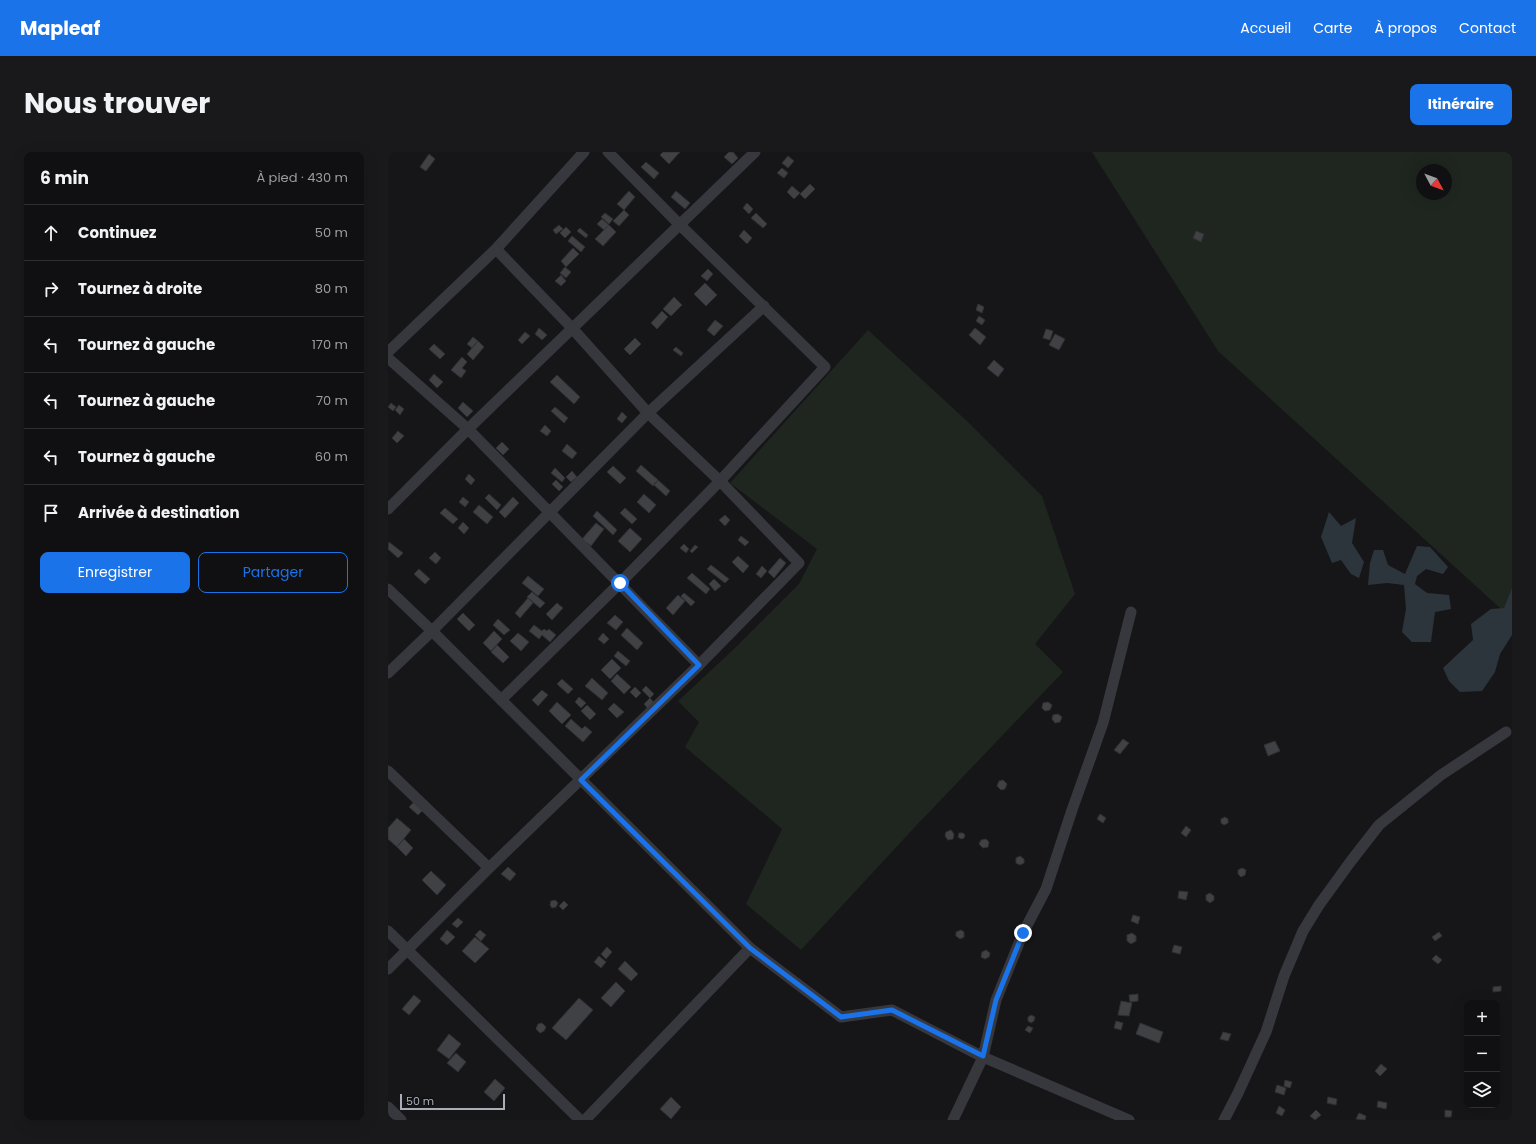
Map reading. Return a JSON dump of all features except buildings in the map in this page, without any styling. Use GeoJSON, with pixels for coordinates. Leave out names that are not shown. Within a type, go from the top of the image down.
{"type":"FeatureCollection","features":[{"type":"Feature","properties":{"kind":"street"},"geometry":{"type":"LineString","coordinates":[[388,352],[496,249],[584,152]]}},
{"type":"Feature","properties":{"kind":"street"},"geometry":{"type":"LineString","coordinates":[[501,700],[620,583],[720,481],[825,367],[608,152]]}},
{"type":"Feature","properties":{"kind":"street"},"geometry":{"type":"LineString","coordinates":[[388,509],[468,429],[755,152]]}},
{"type":"Feature","properties":{"kind":"street"},"geometry":{"type":"LineString","coordinates":[[388,969],[489,868],[699,665],[799,563],[720,481],[648,413],[572,328],[496,249]]}},
{"type":"Feature","properties":{"kind":"street"},"geometry":{"type":"LineString","coordinates":[[388,673],[432,631],[648,413],[764,306]]}},
{"type":"Feature","properties":{"kind":"street"},"geometry":{"type":"LineString","coordinates":[[388,358],[468,429],[699,665]]}},
{"type":"Feature","properties":{"kind":"street"},"geometry":{"type":"LineString","coordinates":[[388,589],[750,948],[841,1017],[892,1010],[983,1056],[1129,1120]]}},
{"type":"Feature","properties":{"kind":"street"},"geometry":{"type":"LineString","coordinates":[[953,1120],[983,1056],[996,1000],[1023,933],[1046,889],[1103,723],[1131,612]]}},
{"type":"Feature","properties":{"kind":"street"},"geometry":{"type":"LineString","coordinates":[[1224,1120],[1266,1032],[1284,976],[1303,931],[1319,905],[1379,825],[1441,775],[1506,732]]}},
{"type":"Feature","properties":{"kind":"street"},"geometry":{"type":"LineString","coordinates":[[388,771],[489,868]]}},
{"type":"Feature","properties":{"kind":"street"},"geometry":{"type":"LineString","coordinates":[[388,931],[580,1120]]}},
{"type":"Feature","properties":{"kind":"street"},"geometry":{"type":"LineString","coordinates":[[585,1120],[750,948]]}},
{"type":"Feature","properties":{"kind":"street"},"geometry":{"type":"LineString","coordinates":[[388,1107],[401,1120]]}},
{"type":"Feature","properties":{"kind":"shaded area"},"geometry":{"type":"Polygon","coordinates":[[[1092,152],[1512,152],[1512,619],[1218,351],[1092,152]]]}},
{"type":"Feature","properties":{"kind":"shaded area"},"geometry":{"type":"Polygon","coordinates":[[[868,330],[967,421],[1042,496],[1075,594],[1035,644],[1063,672],[914,828],[801,950],[746,904],[782,829],[685,747],[699,722],[678,701],[735,648],[799,584],[817,549],[730,483],[868,330]]]}},
{"type":"Feature","properties":{"kind":"shaded area"},"geometry":{"type":"Polygon","coordinates":[[[1329,512],[1341,526],[1356,518],[1352,543],[1364,562],[1359,578],[1351,574],[1341,560],[1332,563],[1321,537],[1329,512]]]}},
{"type":"Feature","properties":{"kind":"shaded area"},"geometry":{"type":"Polygon","coordinates":[[[1417,546],[1430,547],[1448,567],[1443,574],[1426,569],[1417,576],[1415,584],[1427,593],[1449,595],[1451,609],[1435,612],[1431,642],[1412,642],[1402,632],[1406,609],[1404,585],[1387,583],[1368,585],[1370,563],[1374,550],[1383,550],[1388,565],[1405,574],[1417,546]]]}},
{"type":"Feature","properties":{"kind":"shaded area"},"geometry":{"type":"Polygon","coordinates":[[[1512,588],[1512,635],[1500,654],[1495,672],[1482,691],[1460,692],[1449,681],[1443,668],[1473,640],[1471,624],[1491,609],[1504,608],[1512,588]]]}},
{"type":"Feature","properties":{"kind":"route"},"geometry":{"type":"LineString","coordinates":[[620,583],[699,665],[581,780],[750,948],[841,1017],[892,1010],[983,1056],[996,1000],[1023,933]]}}]}
